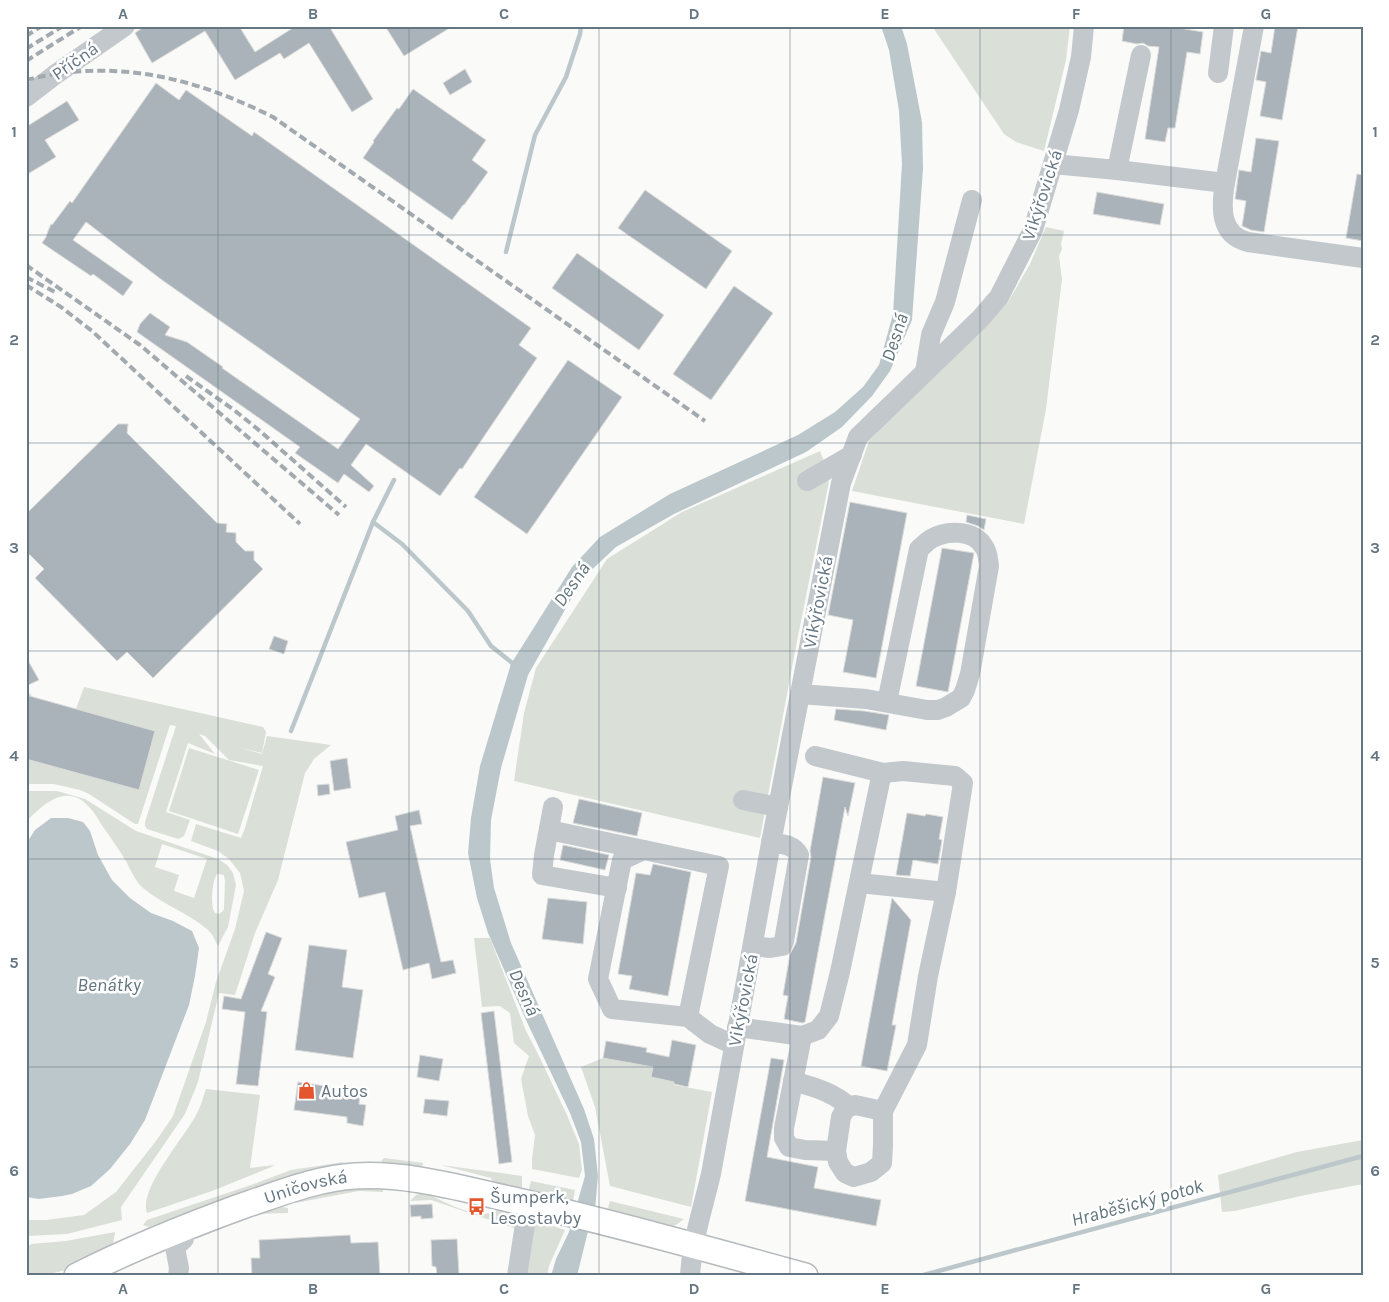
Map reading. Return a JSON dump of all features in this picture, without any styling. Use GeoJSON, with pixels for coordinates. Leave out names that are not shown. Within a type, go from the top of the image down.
{"type":"FeatureCollection","features":[{"type":"Feature","properties":{"kind":"main road","name":"Uničovská"},"geometry":{"type":"LineString","coordinates":[[77,1276],[112,1258],[180,1229],[299,1187],[339,1178],[378,1176],[425,1180],[537,1206],[693,1245],[805,1276]]}},
{"type":"Feature","properties":{"kind":"street","name":"Příčná"},"geometry":{"type":"LineString","coordinates":[[26,97],[125,26]]}},
{"type":"Feature","properties":{"kind":"street","name":"Vikýřovická"},"geometry":{"type":"LineString","coordinates":[[690,1276],[693,1245],[711,1174],[771,842],[841,483],[858,437],[980,319],[999,297],[1034,230],[1077,79],[1084,26]]}},
{"type":"Feature","properties":{"kind":"street"},"geometry":{"type":"LineString","coordinates":[[1218,73],[1224,26]]}},
{"type":"Feature","properties":{"kind":"street"},"geometry":{"type":"LineString","coordinates":[[1254,26],[1222,199],[1224,216],[1231,233],[1239,240],[1248,242],[1363,258]]}},
{"type":"Feature","properties":{"kind":"street"},"geometry":{"type":"LineString","coordinates":[[1117,170],[1140,55]]}},
{"type":"Feature","properties":{"kind":"street"},"geometry":{"type":"LineString","coordinates":[[1052,164],[1225,183]]}},
{"type":"Feature","properties":{"kind":"street"},"geometry":{"type":"LineString","coordinates":[[925,372],[930,335],[945,302],[972,200]]}},
{"type":"Feature","properties":{"kind":"street"},"geometry":{"type":"LineString","coordinates":[[807,480],[852,455]]}},
{"type":"Feature","properties":{"kind":"street"},"geometry":{"type":"LineString","coordinates":[[800,694],[866,699],[927,710],[938,710],[961,698],[970,674],[989,566],[988,555],[984,546],[971,535],[960,533],[942,535],[932,538],[919,550],[887,702]]}},
{"type":"Feature","properties":{"kind":"street"},"geometry":{"type":"LineString","coordinates":[[814,756],[883,773],[903,771],[955,776],[964,783],[946,892],[928,976],[916,1045],[883,1111],[882,1163],[871,1172],[854,1177],[845,1172],[838,1162],[836,1151],[841,1117],[846,1108],[856,1105],[883,1111]]}},
{"type":"Feature","properties":{"kind":"street"},"geometry":{"type":"LineString","coordinates":[[644,850],[622,860],[598,979],[612,1009],[688,1017],[710,1034],[802,1036],[818,1030],[829,1016],[859,883],[880,777],[883,773]]}},
{"type":"Feature","properties":{"kind":"street"},"geometry":{"type":"LineString","coordinates":[[743,800],[778,807]]}},
{"type":"Feature","properties":{"kind":"street"},"geometry":{"type":"LineString","coordinates":[[553,807],[542,875],[617,888]]}},
{"type":"Feature","properties":{"kind":"street"},"geometry":{"type":"LineString","coordinates":[[549,830],[719,866],[688,1017]]}},
{"type":"Feature","properties":{"kind":"street"},"geometry":{"type":"LineString","coordinates":[[753,946],[770,948],[782,946],[796,874],[799,855],[796,849],[771,842]]}},
{"type":"Feature","properties":{"kind":"street"},"geometry":{"type":"LineString","coordinates":[[859,883],[946,892]]}},
{"type":"Feature","properties":{"kind":"street"},"geometry":{"type":"LineString","coordinates":[[802,1036],[784,1128],[784,1138],[789,1147],[805,1150],[836,1151]]}},
{"type":"Feature","properties":{"kind":"street"},"geometry":{"type":"LineString","coordinates":[[793,1081],[814,1087],[841,1099],[849,1107]]}},
{"type":"Feature","properties":{"kind":"street"},"geometry":{"type":"LineString","coordinates":[[517,1276],[525,1224],[537,1206]]}},
{"type":"Feature","properties":{"kind":"street"},"geometry":{"type":"LineString","coordinates":[[178,1276],[174,1247],[184,1239]]}},
{"type":"Feature","properties":{"kind":"shaded area"},"geometry":{"type":"Polygon","coordinates":[[[932,26],[1070,26],[1066,60],[1044,151],[1016,142],[1004,134],[932,26]]]}},
{"type":"Feature","properties":{"kind":"shaded area"},"geometry":{"type":"Polygon","coordinates":[[[1046,227],[1064,231],[1061,244],[1062,249],[1059,256],[1062,279],[1046,409],[1024,524],[852,491],[869,441],[1008,302],[1030,264],[1046,227]]]}},
{"type":"Feature","properties":{"kind":"shaded area"},"geometry":{"type":"Polygon","coordinates":[[[820,451],[827,469],[829,482],[760,838],[514,781],[524,713],[536,668],[607,559],[682,512],[820,451]]]}},
{"type":"Feature","properties":{"kind":"shaded area"},"geometry":{"type":"Polygon","coordinates":[[[84,687],[263,727],[266,732],[262,753],[239,747],[262,754],[267,736],[331,745],[314,759],[305,773],[278,880],[255,933],[235,995],[219,993],[198,1082],[185,1114],[121,1207],[122,1220],[67,1234],[26,1236],[26,1220],[46,1220],[84,1215],[116,1192],[173,1116],[206,1022],[216,982],[235,929],[244,891],[240,873],[229,859],[218,851],[191,841],[196,824],[241,838],[263,766],[229,760],[205,736],[199,734],[215,754],[188,743],[166,812],[190,820],[184,836],[178,839],[147,829],[145,826],[176,726],[170,725],[138,824],[135,824],[80,790],[54,784],[26,784],[26,695],[30,693],[32,697],[76,709],[84,687]]]}},
{"type":"Feature","properties":{"kind":"shaded area"},"geometry":{"type":"Polygon","coordinates":[[[189,748],[259,770],[238,834],[169,811],[189,748]]]}},
{"type":"Feature","properties":{"kind":"shaded area"},"geometry":{"type":"Polygon","coordinates":[[[26,791],[57,791],[85,799],[136,831],[218,859],[227,865],[233,873],[236,885],[228,927],[218,946],[211,933],[201,924],[140,886],[95,814],[82,800],[65,796],[56,798],[40,808],[26,822],[26,791]],[[162,844],[155,867],[179,875],[174,891],[194,898],[207,859],[162,844]],[[217,874],[212,899],[213,910],[219,914],[224,909],[225,881],[224,875],[217,874]]]}},
{"type":"Feature","properties":{"kind":"shaded area"},"geometry":{"type":"Polygon","coordinates":[[[474,938],[490,938],[526,1031],[579,1144],[582,1170],[579,1178],[532,1169],[535,1135],[528,1116],[521,1079],[529,1056],[514,1043],[510,1013],[500,1006],[482,1007],[474,938]]]}},
{"type":"Feature","properties":{"kind":"shaded area"},"geometry":{"type":"Polygon","coordinates":[[[603,1058],[653,1066],[651,1077],[674,1082],[674,1085],[712,1092],[691,1207],[610,1186],[595,1107],[581,1067],[603,1058]]]}},
{"type":"Feature","properties":{"kind":"shaded area"},"geometry":{"type":"Polygon","coordinates":[[[206,1089],[260,1095],[250,1168],[275,1165],[212,1191],[147,1213],[146,1203],[149,1191],[164,1163],[196,1115],[206,1089]]]}},
{"type":"Feature","properties":{"kind":"shaded area"},"geometry":{"type":"Polygon","coordinates":[[[1363,1140],[1363,1184],[1235,1211],[1222,1212],[1218,1175],[1297,1152],[1363,1140]]]}},
{"type":"Feature","properties":{"kind":"shaded area"},"geometry":{"type":"Polygon","coordinates":[[[384,1158],[423,1163],[423,1165],[419,1167],[386,1163],[381,1161],[384,1158]]]}},
{"type":"Feature","properties":{"kind":"shaded area"},"geometry":{"type":"Polygon","coordinates":[[[344,1162],[340,1165],[219,1201],[149,1227],[143,1225],[147,1220],[291,1170],[344,1162]]]}},
{"type":"Feature","properties":{"kind":"shaded area"},"geometry":{"type":"Polygon","coordinates":[[[441,1165],[522,1176],[522,1187],[518,1192],[493,1183],[491,1178],[441,1165]]]}},
{"type":"Feature","properties":{"kind":"shaded area"},"geometry":{"type":"Polygon","coordinates":[[[531,1181],[575,1190],[572,1206],[532,1194],[529,1188],[531,1181]]]}},
{"type":"Feature","properties":{"kind":"shaded area"},"geometry":{"type":"Polygon","coordinates":[[[383,1186],[383,1192],[359,1191],[295,1203],[285,1197],[307,1189],[383,1186]]]}},
{"type":"Feature","properties":{"kind":"shaded area"},"geometry":{"type":"Polygon","coordinates":[[[425,1192],[477,1214],[508,1210],[516,1215],[517,1229],[431,1200],[410,1201],[416,1195],[425,1192]]]}},
{"type":"Feature","properties":{"kind":"shaded area"},"geometry":{"type":"Polygon","coordinates":[[[610,1201],[684,1219],[676,1225],[668,1227],[606,1215],[610,1201]]]}},
{"type":"Feature","properties":{"kind":"shaded area"},"geometry":{"type":"Polygon","coordinates":[[[270,1205],[288,1208],[288,1213],[256,1214],[196,1239],[196,1234],[270,1205]]]}},
{"type":"Feature","properties":{"kind":"shaded area"},"geometry":{"type":"Polygon","coordinates":[[[536,1220],[565,1230],[549,1266],[547,1276],[526,1276],[530,1230],[536,1220]]]}},
{"type":"Feature","properties":{"kind":"shaded area"},"geometry":{"type":"Polygon","coordinates":[[[115,1232],[113,1245],[72,1268],[52,1273],[26,1274],[26,1248],[31,1244],[66,1241],[115,1232]]]}},
{"type":"Feature","properties":{"kind":"water","name":"Desná"},"geometry":{"type":"Polygon","coordinates":[[[881,26],[901,26],[907,44],[922,122],[923,169],[912,320],[890,371],[872,396],[842,427],[806,452],[674,514],[616,547],[583,578],[528,675],[501,768],[491,820],[490,859],[494,888],[511,943],[584,1109],[594,1139],[598,1176],[595,1209],[577,1276],[551,1276],[556,1259],[569,1232],[585,1176],[581,1142],[570,1113],[488,933],[477,898],[468,853],[471,818],[480,766],[511,664],[572,567],[600,537],[670,494],[798,435],[835,412],[863,387],[879,365],[893,314],[902,164],[899,111],[889,50],[881,26]]]}},
{"type":"Feature","properties":{"kind":"water","name":"Benátky"},"geometry":{"type":"Polygon","coordinates":[[[51,818],[68,818],[83,822],[90,831],[98,855],[112,880],[130,898],[151,913],[173,921],[192,931],[199,948],[189,1005],[145,1120],[130,1144],[110,1169],[91,1186],[72,1194],[39,1199],[26,1197],[26,844],[35,830],[51,818]]]}},
{"type":"Feature","properties":{"kind":"building"},"geometry":{"type":"Polygon","coordinates":[[[145,26],[239,26],[255,52],[296,26],[329,26],[373,99],[352,112],[309,43],[284,59],[280,53],[235,80],[205,31],[152,63],[135,33],[145,26]]]}},
{"type":"Feature","properties":{"kind":"building"},"geometry":{"type":"Polygon","coordinates":[[[385,26],[453,26],[404,56],[385,26]]]}},
{"type":"Feature","properties":{"kind":"building"},"geometry":{"type":"Polygon","coordinates":[[[1124,26],[1167,26],[1203,32],[1200,54],[1187,52],[1175,128],[1168,128],[1165,142],[1145,139],[1159,47],[1122,41],[1124,26]]]}},
{"type":"Feature","properties":{"kind":"building"},"geometry":{"type":"Polygon","coordinates":[[[1275,26],[1298,26],[1282,120],[1260,116],[1266,82],[1256,80],[1261,51],[1271,53],[1275,26]]]}},
{"type":"Feature","properties":{"kind":"building"},"geometry":{"type":"Polygon","coordinates":[[[465,69],[472,82],[450,95],[443,83],[465,69]]]}},
{"type":"Feature","properties":{"kind":"building"},"geometry":{"type":"Polygon","coordinates":[[[156,83],[179,100],[186,90],[252,136],[254,132],[531,328],[519,345],[537,358],[462,469],[460,468],[440,496],[366,444],[351,465],[374,486],[369,492],[344,474],[338,483],[295,453],[300,447],[137,332],[140,324],[150,313],[170,327],[165,335],[187,342],[338,449],[360,419],[162,280],[86,222],[73,240],[133,282],[123,296],[93,274],[91,276],[42,243],[51,224],[70,201],[72,203],[156,83]]]}},
{"type":"Feature","properties":{"kind":"building"},"geometry":{"type":"Polygon","coordinates":[[[413,89],[486,140],[472,160],[488,172],[452,220],[363,158],[373,141],[413,89]]]}},
{"type":"Feature","properties":{"kind":"building"},"geometry":{"type":"Polygon","coordinates":[[[67,101],[79,120],[45,140],[56,157],[26,175],[26,127],[67,101]]]}},
{"type":"Feature","properties":{"kind":"building"},"geometry":{"type":"Polygon","coordinates":[[[1256,138],[1279,141],[1264,232],[1242,226],[1246,201],[1235,199],[1239,170],[1251,172],[1256,138]]]}},
{"type":"Feature","properties":{"kind":"building"},"geometry":{"type":"Polygon","coordinates":[[[1357,174],[1363,175],[1363,241],[1346,238],[1357,174]]]}},
{"type":"Feature","properties":{"kind":"building"},"geometry":{"type":"Polygon","coordinates":[[[645,190],[732,251],[706,289],[618,228],[645,190]]]}},
{"type":"Feature","properties":{"kind":"building"},"geometry":{"type":"Polygon","coordinates":[[[1097,192],[1164,204],[1160,225],[1093,214],[1097,192]]]}},
{"type":"Feature","properties":{"kind":"building"},"geometry":{"type":"Polygon","coordinates":[[[577,253],[664,315],[639,350],[552,288],[577,253]]]}},
{"type":"Feature","properties":{"kind":"building"},"geometry":{"type":"Polygon","coordinates":[[[734,286],[773,313],[711,400],[673,374],[734,286]]]}},
{"type":"Feature","properties":{"kind":"building"},"geometry":{"type":"Polygon","coordinates":[[[568,360],[622,397],[527,534],[474,497],[568,360]]]}},
{"type":"Feature","properties":{"kind":"building"},"geometry":{"type":"Polygon","coordinates":[[[118,424],[128,424],[127,433],[217,523],[227,524],[226,532],[236,533],[236,542],[245,551],[254,551],[254,560],[263,569],[153,678],[127,652],[117,661],[35,578],[44,569],[26,551],[26,514],[118,424]]]}},
{"type":"Feature","properties":{"kind":"building"},"geometry":{"type":"Polygon","coordinates":[[[850,502],[907,513],[876,678],[843,672],[853,620],[828,615],[850,502]]]}},
{"type":"Feature","properties":{"kind":"building"},"geometry":{"type":"Polygon","coordinates":[[[967,515],[986,519],[984,530],[966,522],[967,515]]]}},
{"type":"Feature","properties":{"kind":"building"},"geometry":{"type":"Polygon","coordinates":[[[942,548],[974,553],[948,692],[916,686],[942,548]]]}},
{"type":"Feature","properties":{"kind":"building"},"geometry":{"type":"Polygon","coordinates":[[[274,636],[288,641],[284,654],[269,649],[274,636]]]}},
{"type":"Feature","properties":{"kind":"building"},"geometry":{"type":"Polygon","coordinates":[[[26,657],[39,680],[26,686],[26,657]]]}},
{"type":"Feature","properties":{"kind":"building"},"geometry":{"type":"Polygon","coordinates":[[[26,695],[155,731],[139,790],[26,759],[26,695]]]}},
{"type":"Feature","properties":{"kind":"building"},"geometry":{"type":"Polygon","coordinates":[[[836,709],[889,715],[886,730],[834,720],[836,709]]]}},
{"type":"Feature","properties":{"kind":"building"},"geometry":{"type":"Polygon","coordinates":[[[347,758],[351,788],[334,791],[330,761],[347,758]]]}},
{"type":"Feature","properties":{"kind":"building"},"geometry":{"type":"Polygon","coordinates":[[[823,777],[855,783],[848,816],[845,807],[805,1022],[803,1023],[784,1019],[788,996],[783,995],[790,954],[796,943],[823,777]]]}},
{"type":"Feature","properties":{"kind":"building"},"geometry":{"type":"Polygon","coordinates":[[[329,784],[330,794],[318,796],[317,785],[329,784]]]}},
{"type":"Feature","properties":{"kind":"building"},"geometry":{"type":"Polygon","coordinates":[[[579,799],[642,813],[637,836],[573,823],[579,799]]]}},
{"type":"Feature","properties":{"kind":"building"},"geometry":{"type":"Polygon","coordinates":[[[419,810],[422,824],[410,826],[416,853],[441,962],[453,960],[456,973],[432,979],[429,963],[403,970],[385,892],[359,898],[346,842],[398,830],[395,816],[419,810]]]}},
{"type":"Feature","properties":{"kind":"building"},"geometry":{"type":"Polygon","coordinates":[[[907,813],[943,817],[939,839],[942,840],[938,864],[913,860],[910,876],[896,875],[907,813]]]}},
{"type":"Feature","properties":{"kind":"building"},"geometry":{"type":"Polygon","coordinates":[[[563,845],[609,855],[605,870],[560,860],[563,845]]]}},
{"type":"Feature","properties":{"kind":"building"},"geometry":{"type":"Polygon","coordinates":[[[653,864],[691,872],[668,996],[629,989],[632,976],[618,974],[636,873],[650,875],[653,864]]]}},
{"type":"Feature","properties":{"kind":"building"},"geometry":{"type":"Polygon","coordinates":[[[548,898],[587,902],[583,944],[542,939],[548,898]]]}},
{"type":"Feature","properties":{"kind":"building"},"geometry":{"type":"Polygon","coordinates":[[[892,898],[911,920],[892,1025],[896,1025],[887,1071],[861,1066],[892,898]]]}},
{"type":"Feature","properties":{"kind":"building"},"geometry":{"type":"Polygon","coordinates":[[[266,932],[282,938],[268,974],[275,977],[261,1011],[267,1012],[258,1086],[236,1084],[245,1012],[222,1009],[224,996],[241,999],[266,932]]]}},
{"type":"Feature","properties":{"kind":"building"},"geometry":{"type":"Polygon","coordinates":[[[309,945],[347,950],[342,987],[363,990],[353,1058],[295,1050],[309,945]]]}},
{"type":"Feature","properties":{"kind":"building"},"geometry":{"type":"Polygon","coordinates":[[[494,1011],[512,1162],[499,1164],[481,1013],[494,1011]]]}},
{"type":"Feature","properties":{"kind":"building"},"geometry":{"type":"Polygon","coordinates":[[[672,1040],[696,1045],[688,1087],[651,1077],[653,1067],[603,1058],[606,1041],[647,1048],[646,1052],[669,1057],[672,1040]]]}},
{"type":"Feature","properties":{"kind":"building"},"geometry":{"type":"Polygon","coordinates":[[[420,1055],[443,1059],[439,1081],[417,1077],[420,1055]]]}},
{"type":"Feature","properties":{"kind":"building"},"geometry":{"type":"Polygon","coordinates":[[[771,1058],[784,1060],[767,1157],[818,1167],[814,1188],[881,1200],[876,1226],[745,1201],[771,1058]]]}},
{"type":"Feature","properties":{"kind":"building"},"geometry":{"type":"Polygon","coordinates":[[[298,1082],[360,1091],[359,1104],[366,1105],[363,1126],[347,1123],[347,1117],[294,1110],[298,1082]]]}},
{"type":"Feature","properties":{"kind":"building"},"geometry":{"type":"Polygon","coordinates":[[[425,1099],[449,1101],[447,1116],[423,1113],[425,1099]]]}},
{"type":"Feature","properties":{"kind":"building"},"geometry":{"type":"Polygon","coordinates":[[[432,1204],[433,1218],[421,1219],[421,1216],[411,1217],[410,1205],[432,1204]]]}},
{"type":"Feature","properties":{"kind":"building"},"geometry":{"type":"Polygon","coordinates":[[[350,1235],[351,1243],[378,1242],[380,1276],[252,1276],[251,1258],[260,1258],[259,1240],[350,1235]]]}},
{"type":"Feature","properties":{"kind":"building"},"geometry":{"type":"Polygon","coordinates":[[[457,1239],[459,1274],[455,1274],[455,1276],[437,1276],[436,1267],[432,1266],[431,1240],[457,1239]]]}},
{"type":"Feature","properties":{"kind":"waterway"},"geometry":{"type":"LineString","coordinates":[[506,252],[535,135],[566,77],[581,26]]}},
{"type":"Feature","properties":{"kind":"waterway"},"geometry":{"type":"LineString","coordinates":[[291,731],[373,522],[394,480]]}},
{"type":"Feature","properties":{"kind":"waterway"},"geometry":{"type":"LineString","coordinates":[[373,522],[402,544],[468,611],[491,646],[516,666]]}},
{"type":"Feature","properties":{"kind":"waterway","name":"Hraběšický potok"},"geometry":{"type":"LineString","coordinates":[[920,1276],[1363,1156]]}},
{"type":"Feature","properties":{"kind":"railway"},"geometry":{"type":"LineString","coordinates":[[26,36],[42,26]]}},
{"type":"Feature","properties":{"kind":"railway"},"geometry":{"type":"LineString","coordinates":[[26,49],[63,26]]}},
{"type":"Feature","properties":{"kind":"railway"},"geometry":{"type":"LineString","coordinates":[[26,61],[82,26]]}},
{"type":"Feature","properties":{"kind":"railway"},"geometry":{"type":"LineString","coordinates":[[26,80],[91,71],[122,71],[153,75],[213,91],[273,117],[705,421]]}},
{"type":"Feature","properties":{"kind":"railway"},"geometry":{"type":"LineString","coordinates":[[26,265],[140,345],[339,515]]}},
{"type":"Feature","properties":{"kind":"railway"},"geometry":{"type":"LineString","coordinates":[[26,277],[55,292]]}},
{"type":"Feature","properties":{"kind":"railway"},"geometry":{"type":"LineString","coordinates":[[26,285],[61,307],[92,331],[300,524]]}},
{"type":"Feature","properties":{"kind":"railway"},"geometry":{"type":"LineString","coordinates":[[186,376],[260,431],[346,507]]}},
{"type":"Feature","properties":{"kind":"place","name":"Autos"},"geometry":{"type":"Point","coordinates":[307,1091]}},
{"type":"Feature","properties":{"kind":"place","name":"Šumperk, Lesostavby"},"geometry":{"type":"Point","coordinates":[476,1207]}}]}
